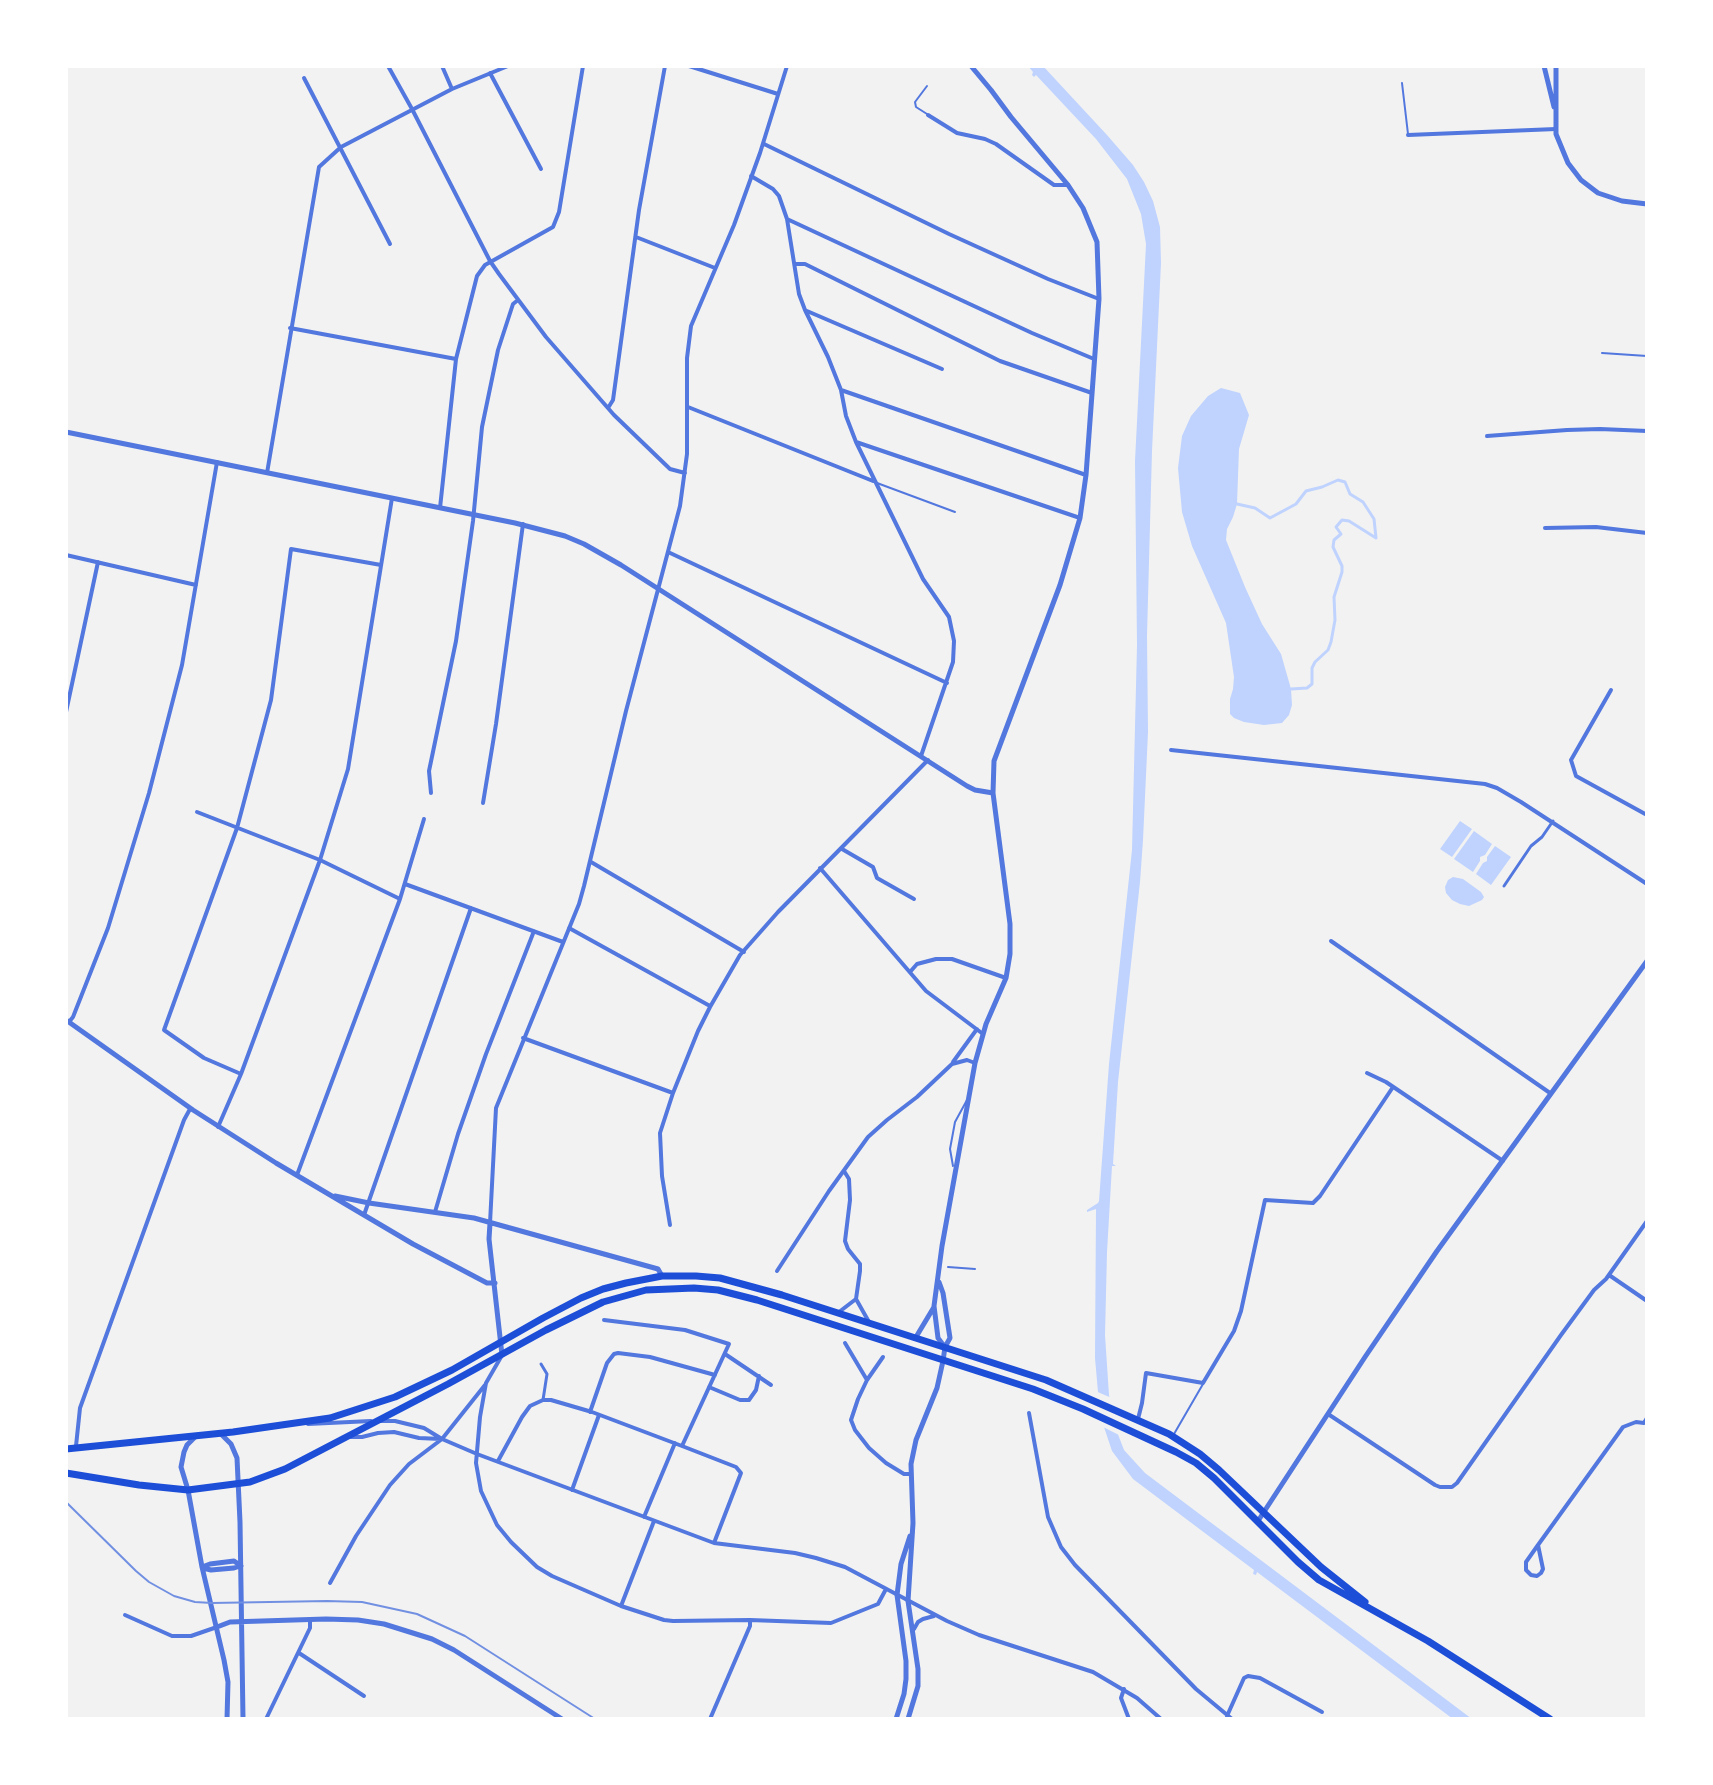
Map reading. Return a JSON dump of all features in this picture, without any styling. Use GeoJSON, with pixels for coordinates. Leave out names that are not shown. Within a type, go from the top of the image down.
{"type":"FeatureCollection","features":[{"type":"Feature","properties":{"kind":"main road"},"geometry":{"type":"LineString","coordinates":[[66,1449],[330,1418],[395,1397],[452,1370],[581,1298],[626,1283],[662,1276],[720,1278],[870,1322],[1046,1380],[1173,1437],[1219,1470],[1321,1567],[1380,1615]]}},
{"type":"Feature","properties":{"kind":"main road"},"geometry":{"type":"LineString","coordinates":[[66,1473],[188,1490],[250,1482],[285,1469],[603,1302],[646,1290],[718,1290],[1033,1389],[1166,1446],[1196,1463],[1214,1478],[1319,1580],[1428,1641],[1550,1719]]}},
{"type":"Feature","properties":{"kind":"street"},"geometry":{"type":"LineString","coordinates":[[388,66],[490,261],[518,300],[608,408],[670,469],[685,473]]}},
{"type":"Feature","properties":{"kind":"street"},"geometry":{"type":"LineString","coordinates":[[442,66],[452,89]]}},
{"type":"Feature","properties":{"kind":"street"},"geometry":{"type":"LineString","coordinates":[[267,473],[319,167],[341,147],[412,109],[508,66]]}},
{"type":"Feature","properties":{"kind":"street"},"geometry":{"type":"LineString","coordinates":[[440,508],[456,359],[477,276],[490,261],[553,227],[559,212],[583,66]]}},
{"type":"Feature","properties":{"kind":"street"},"geometry":{"type":"LineString","coordinates":[[608,408],[613,400],[665,66]]}},
{"type":"Feature","properties":{"kind":"street"},"geometry":{"type":"LineString","coordinates":[[689,66],[778,94]]}},
{"type":"Feature","properties":{"kind":"street"},"geometry":{"type":"LineString","coordinates":[[712,74],[714,66]]}},
{"type":"Feature","properties":{"kind":"street"},"geometry":{"type":"LineString","coordinates":[[330,1583],[390,1485],[409,1464],[442,1439],[486,1383],[502,1355],[489,1239],[495,1112],[579,904],[680,506],[685,473],[689,333],[763,144],[787,66]]}},
{"type":"Feature","properties":{"kind":"street"},"geometry":{"type":"LineString","coordinates":[[945,1347],[938,1338],[934,1306],[942,1246],[975,1063],[983,1034],[1006,978],[1010,954],[1010,924],[993,793],[994,761],[1060,585],[1080,518],[1099,299],[1097,242],[1083,208],[1068,185],[971,66]]}},
{"type":"Feature","properties":{"kind":"street"},"geometry":{"type":"LineString","coordinates":[[1544,66],[1555,112]]}},
{"type":"Feature","properties":{"kind":"street"},"geometry":{"type":"LineString","coordinates":[[1556,66],[1556,129],[1558,143],[1568,163],[1598,193],[1613,199],[1647,204]]}},
{"type":"Feature","properties":{"kind":"street"},"geometry":{"type":"LineString","coordinates":[[490,73],[541,169]]}},
{"type":"Feature","properties":{"kind":"street"},"geometry":{"type":"LineString","coordinates":[[304,78],[390,244]]}},
{"type":"Feature","properties":{"kind":"street"},"geometry":{"type":"LineString","coordinates":[[928,115],[957,133],[996,144],[1054,185],[1068,185]]}},
{"type":"Feature","properties":{"kind":"street"},"geometry":{"type":"LineString","coordinates":[[1408,135],[1556,129]]}},
{"type":"Feature","properties":{"kind":"street"},"geometry":{"type":"LineString","coordinates":[[763,144],[1048,279],[1099,299]]}},
{"type":"Feature","properties":{"kind":"street"},"geometry":{"type":"LineString","coordinates":[[751,176],[779,196],[787,219],[799,294],[841,390],[846,416],[856,442],[923,579],[949,617],[954,641],[953,662],[921,756]]}},
{"type":"Feature","properties":{"kind":"street"},"geometry":{"type":"LineString","coordinates":[[787,219],[1018,327],[1094,359]]}},
{"type":"Feature","properties":{"kind":"street"},"geometry":{"type":"LineString","coordinates":[[636,237],[715,268]]}},
{"type":"Feature","properties":{"kind":"street"},"geometry":{"type":"LineString","coordinates":[[794,264],[805,264],[1000,361],[1092,393]]}},
{"type":"Feature","properties":{"kind":"street"},"geometry":{"type":"LineString","coordinates":[[431,793],[429,771],[456,641],[474,514],[482,427],[498,350],[513,304],[518,300]]}},
{"type":"Feature","properties":{"kind":"street"},"geometry":{"type":"LineString","coordinates":[[805,310],[942,369]]}},
{"type":"Feature","properties":{"kind":"street"},"geometry":{"type":"LineString","coordinates":[[290,328],[456,359]]}},
{"type":"Feature","properties":{"kind":"street"},"geometry":{"type":"LineString","coordinates":[[841,390],[1086,475]]}},
{"type":"Feature","properties":{"kind":"street"},"geometry":{"type":"LineString","coordinates":[[688,407],[875,482]]}},
{"type":"Feature","properties":{"kind":"street"},"geometry":{"type":"LineString","coordinates":[[1487,436],[1578,429],[1647,431]]}},
{"type":"Feature","properties":{"kind":"street"},"geometry":{"type":"LineString","coordinates":[[66,432],[523,524],[584,544],[967,786],[993,793]]}},
{"type":"Feature","properties":{"kind":"street"},"geometry":{"type":"LineString","coordinates":[[856,442],[1080,518]]}},
{"type":"Feature","properties":{"kind":"street"},"geometry":{"type":"LineString","coordinates":[[217,462],[182,665],[149,793],[108,928],[73,1017],[67,1021],[190,1109],[297,1176],[487,1283],[495,1283]]}},
{"type":"Feature","properties":{"kind":"street"},"geometry":{"type":"LineString","coordinates":[[218,1127],[241,1074],[320,860],[348,769],[392,498]]}},
{"type":"Feature","properties":{"kind":"street"},"geometry":{"type":"LineString","coordinates":[[483,803],[523,524]]}},
{"type":"Feature","properties":{"kind":"street"},"geometry":{"type":"LineString","coordinates":[[1545,528],[1596,527],[1647,533]]}},
{"type":"Feature","properties":{"kind":"street"},"geometry":{"type":"LineString","coordinates":[[241,1074],[204,1058],[164,1030],[237,828],[271,700],[291,549],[381,565]]}},
{"type":"Feature","properties":{"kind":"street"},"geometry":{"type":"LineString","coordinates":[[668,552],[947,683]]}},
{"type":"Feature","properties":{"kind":"street"},"geometry":{"type":"LineString","coordinates":[[66,555],[196,585]]}},
{"type":"Feature","properties":{"kind":"street"},"geometry":{"type":"LineString","coordinates":[[66,712],[98,562]]}},
{"type":"Feature","properties":{"kind":"street"},"geometry":{"type":"LineString","coordinates":[[1611,690],[1571,760],[1576,776],[1647,815]]}},
{"type":"Feature","properties":{"kind":"street"},"geometry":{"type":"LineString","coordinates":[[1171,750],[1485,784],[1553,821],[1647,884]]}},
{"type":"Feature","properties":{"kind":"street"},"geometry":{"type":"LineString","coordinates":[[670,1225],[660,1133],[673,1093],[710,1007],[744,952],[778,912],[928,760]]}},
{"type":"Feature","properties":{"kind":"street"},"geometry":{"type":"LineString","coordinates":[[197,812],[320,860],[400,899]]}},
{"type":"Feature","properties":{"kind":"street"},"geometry":{"type":"LineString","coordinates":[[297,1176],[400,899],[424,819]]}},
{"type":"Feature","properties":{"kind":"street"},"geometry":{"type":"LineString","coordinates":[[1504,886],[1531,846],[1553,821]]}},
{"type":"Feature","properties":{"kind":"street"},"geometry":{"type":"LineString","coordinates":[[842,849],[873,867],[877,878],[914,899]]}},
{"type":"Feature","properties":{"kind":"street"},"geometry":{"type":"LineString","coordinates":[[590,862],[744,952]]}},
{"type":"Feature","properties":{"kind":"street"},"geometry":{"type":"LineString","coordinates":[[820,868],[926,991],[983,1034]]}},
{"type":"Feature","properties":{"kind":"street"},"geometry":{"type":"LineString","coordinates":[[405,884],[563,942]]}},
{"type":"Feature","properties":{"kind":"street"},"geometry":{"type":"LineString","coordinates":[[364,1215],[471,908]]}},
{"type":"Feature","properties":{"kind":"street"},"geometry":{"type":"LineString","coordinates":[[569,928],[710,1007]]}},
{"type":"Feature","properties":{"kind":"street"},"geometry":{"type":"LineString","coordinates":[[435,1212],[480,1069],[534,931]]}},
{"type":"Feature","properties":{"kind":"street"},"geometry":{"type":"LineString","coordinates":[[1331,941],[1550,1093]]}},
{"type":"Feature","properties":{"kind":"street"},"geometry":{"type":"LineString","coordinates":[[910,972],[917,964],[952,959],[1006,978]]}},
{"type":"Feature","properties":{"kind":"street"},"geometry":{"type":"LineString","coordinates":[[1258,1521],[1437,1251],[1647,961]]}},
{"type":"Feature","properties":{"kind":"street"},"geometry":{"type":"LineString","coordinates":[[777,1271],[868,1137],[952,1064],[977,1029]]}},
{"type":"Feature","properties":{"kind":"street"},"geometry":{"type":"LineString","coordinates":[[523,1038],[673,1093]]}},
{"type":"Feature","properties":{"kind":"street"},"geometry":{"type":"LineString","coordinates":[[952,1064],[960,1061],[975,1063]]}},
{"type":"Feature","properties":{"kind":"street"},"geometry":{"type":"LineString","coordinates":[[1367,1073],[1503,1161]]}},
{"type":"Feature","properties":{"kind":"street"},"geometry":{"type":"LineString","coordinates":[[1137,1420],[1146,1373],[1203,1383],[1234,1331],[1265,1200],[1313,1203],[1393,1087]]}},
{"type":"Feature","properties":{"kind":"street"},"geometry":{"type":"LineString","coordinates":[[76,1449],[80,1408],[190,1109]]}},
{"type":"Feature","properties":{"kind":"street"},"geometry":{"type":"LineString","coordinates":[[844,1171],[849,1179],[850,1200],[845,1241],[860,1264],[856,1299],[870,1322]]}},
{"type":"Feature","properties":{"kind":"street"},"geometry":{"type":"LineString","coordinates":[[330,1195],[490,1223],[658,1269],[662,1276]]}},
{"type":"Feature","properties":{"kind":"street"},"geometry":{"type":"LineString","coordinates":[[1328,1414],[1435,1485],[1446,1488],[1457,1483],[1499,1426],[1504,1413],[1647,1221]]}},
{"type":"Feature","properties":{"kind":"street"},"geometry":{"type":"LineString","coordinates":[[1609,1275],[1647,1301]]}},
{"type":"Feature","properties":{"kind":"street"},"geometry":{"type":"LineString","coordinates":[[908,1719],[918,1686],[918,1659],[908,1601],[913,1523],[911,1464],[950,1338],[943,1293],[938,1281]]}},
{"type":"Feature","properties":{"kind":"street"},"geometry":{"type":"LineString","coordinates":[[839,1313],[856,1299]]}},
{"type":"Feature","properties":{"kind":"street"},"geometry":{"type":"LineString","coordinates":[[916,1337],[934,1306]]}},
{"type":"Feature","properties":{"kind":"street"},"geometry":{"type":"LineString","coordinates":[[604,1320],[685,1330],[729,1344],[682,1446]]}},
{"type":"Feature","properties":{"kind":"street"},"geometry":{"type":"LineString","coordinates":[[845,1343],[867,1380]]}},
{"type":"Feature","properties":{"kind":"street"},"geometry":{"type":"LineString","coordinates":[[590,1412],[607,1363],[611,1356],[618,1353],[661,1359],[715,1375]]}},
{"type":"Feature","properties":{"kind":"street"},"geometry":{"type":"LineString","coordinates":[[725,1354],[771,1385]]}},
{"type":"Feature","properties":{"kind":"street"},"geometry":{"type":"LineString","coordinates":[[883,1357],[867,1380],[851,1420],[869,1448],[886,1463],[904,1474],[910,1474]]}},
{"type":"Feature","properties":{"kind":"street"},"geometry":{"type":"LineString","coordinates":[[541,1364],[547,1374],[543,1400]]}},
{"type":"Feature","properties":{"kind":"street"},"geometry":{"type":"LineString","coordinates":[[709,1387],[740,1400],[749,1400],[756,1390],[759,1376]]}},
{"type":"Feature","properties":{"kind":"street"},"geometry":{"type":"LineString","coordinates":[[486,1383],[476,1463],[481,1491],[493,1518],[511,1542],[537,1567],[552,1576],[621,1606],[673,1621],[831,1623],[878,1604],[886,1589]]}},
{"type":"Feature","properties":{"kind":"street"},"geometry":{"type":"LineString","coordinates":[[497,1462],[530,1406],[543,1400],[590,1412],[675,1443],[736,1467],[741,1473],[714,1543]]}},
{"type":"Feature","properties":{"kind":"street"},"geometry":{"type":"LineString","coordinates":[[1029,1413],[1048,1517],[1061,1547],[1196,1689],[1229,1717],[1244,1678],[1260,1678],[1322,1712]]}},
{"type":"Feature","properties":{"kind":"street"},"geometry":{"type":"LineString","coordinates":[[572,1490],[599,1415]]}},
{"type":"Feature","properties":{"kind":"street"},"geometry":{"type":"LineString","coordinates":[[1538,1545],[1543,1569],[1537,1576],[1526,1570],[1526,1562],[1538,1545],[1584,1482],[1623,1427],[1636,1422],[1644,1423],[1647,1418]]}},
{"type":"Feature","properties":{"kind":"street"},"geometry":{"type":"LineString","coordinates":[[298,1423],[395,1421],[424,1428],[497,1462],[714,1543],[816,1558],[845,1567],[936,1615],[990,1639],[1093,1672],[1124,1689],[1161,1719]]}},
{"type":"Feature","properties":{"kind":"street"},"geometry":{"type":"LineString","coordinates":[[345,1437],[394,1432],[442,1439]]}},
{"type":"Feature","properties":{"kind":"street"},"geometry":{"type":"LineString","coordinates":[[221,1433],[231,1444],[237,1458],[243,1719]]}},
{"type":"Feature","properties":{"kind":"street"},"geometry":{"type":"LineString","coordinates":[[197,1435],[187,1445],[181,1460],[228,1682],[227,1719]]}},
{"type":"Feature","properties":{"kind":"street"},"geometry":{"type":"LineString","coordinates":[[644,1517],[675,1443]]}},
{"type":"Feature","properties":{"kind":"street"},"geometry":{"type":"LineString","coordinates":[[621,1606],[654,1521]]}},
{"type":"Feature","properties":{"kind":"street"},"geometry":{"type":"LineString","coordinates":[[896,1719],[904,1694],[906,1670],[897,1595],[901,1564],[913,1523]]}},
{"type":"Feature","properties":{"kind":"street"},"geometry":{"type":"LineString","coordinates":[[202,1567],[211,1570],[241,1566]]}},
{"type":"Feature","properties":{"kind":"street"},"geometry":{"type":"LineString","coordinates":[[125,1615],[172,1636],[191,1636],[223,1623],[342,1619],[384,1624],[432,1639],[454,1650],[562,1719]]}},
{"type":"Feature","properties":{"kind":"street"},"geometry":{"type":"LineString","coordinates":[[914,1629],[918,1622],[936,1615]]}},
{"type":"Feature","properties":{"kind":"street"},"geometry":{"type":"LineString","coordinates":[[266,1719],[310,1628],[310,1619]]}},
{"type":"Feature","properties":{"kind":"street"},"geometry":{"type":"LineString","coordinates":[[710,1719],[750,1620]]}},
{"type":"Feature","properties":{"kind":"street"},"geometry":{"type":"LineString","coordinates":[[299,1652],[364,1696]]}},
{"type":"Feature","properties":{"kind":"street"},"geometry":{"type":"LineString","coordinates":[[1124,1689],[1121,1698],[1129,1719]]}},
{"type":"Feature","properties":{"kind":"lane"},"geometry":{"type":"LineString","coordinates":[[1402,83],[1408,135]]}},
{"type":"Feature","properties":{"kind":"lane"},"geometry":{"type":"LineString","coordinates":[[927,86],[915,102],[916,107],[928,115]]}},
{"type":"Feature","properties":{"kind":"lane"},"geometry":{"type":"LineString","coordinates":[[1602,353],[1647,356]]}},
{"type":"Feature","properties":{"kind":"lane"},"geometry":{"type":"LineString","coordinates":[[875,482],[955,512]]}},
{"type":"Feature","properties":{"kind":"lane"},"geometry":{"type":"LineString","coordinates":[[948,1267],[975,1269]]}},
{"type":"Feature","properties":{"kind":"lane"},"geometry":{"type":"LineString","coordinates":[[1173,1437],[1203,1383]]}},
{"type":"Feature","properties":{"kind":"water"},"geometry":{"type":"Polygon","coordinates":[[[1028,66],[1043,66],[1133,165],[1153,201],[1160,227],[1143,840],[1118,1082],[1113,1164],[1116,1166],[1112,1166],[1107,1252],[1105,1335],[1114,1424],[1124,1450],[1145,1473],[1472,1719],[1453,1719],[1257,1572],[1253,1574],[1254,1570],[1133,1479],[1112,1451],[1100,1415],[1095,1358],[1096,1209],[1087,1210],[1099,1201],[1109,1064],[1132,850],[1137,645],[1135,461],[1146,244],[1141,214],[1127,179],[1096,139],[1036,75],[1032,75],[1028,66]]]}},
{"type":"Feature","properties":{"kind":"water"},"geometry":{"type":"Polygon","coordinates":[[[1221,388],[1240,393],[1249,415],[1239,449],[1237,504],[1226,540],[1262,624],[1281,654],[1292,705],[1282,723],[1264,725],[1244,722],[1230,714],[1234,677],[1226,623],[1192,546],[1182,512],[1178,468],[1182,436],[1191,416],[1208,396],[1221,388]]]}},
{"type":"Feature","properties":{"kind":"water"},"geometry":{"type":"Polygon","coordinates":[[[1460,821],[1472,829],[1452,857],[1440,849],[1460,821]]]}},
{"type":"Feature","properties":{"kind":"water"},"geometry":{"type":"Polygon","coordinates":[[[1474,831],[1492,844],[1480,857],[1473,872],[1454,859],[1474,831]]]}},
{"type":"Feature","properties":{"kind":"water"},"geometry":{"type":"Polygon","coordinates":[[[1495,846],[1511,857],[1491,885],[1476,874],[1495,846]]]}},
{"type":"Feature","properties":{"kind":"water"},"geometry":{"type":"Polygon","coordinates":[[[1453,877],[1463,879],[1481,892],[1482,900],[1469,906],[1452,900],[1445,887],[1453,877]]]}},
{"type":"Feature","properties":{"kind":"pier"},"geometry":{"type":"Polygon","coordinates":[[[1093,1390],[1114,1399],[1123,1437],[1099,1425],[1093,1390]]]}},
{"type":"Feature","properties":{"kind":"waterway"},"geometry":{"type":"LineString","coordinates":[[1237,504],[1255,508],[1270,518],[1296,504],[1306,491],[1338,480],[1345,482],[1350,494],[1363,502],[1374,519],[1376,538]]}},
{"type":"Feature","properties":{"kind":"waterway"},"geometry":{"type":"LineString","coordinates":[[1291,689],[1307,688],[1312,684],[1312,668],[1331,642],[1335,620],[1334,597],[1342,572],[1333,547],[1334,540],[1341,534],[1336,527],[1342,520],[1349,521],[1376,538]]}},
{"type":"Feature","properties":{"kind":"tram line"},"geometry":{"type":"LineString","coordinates":[[66,1502],[136,1571],[174,1596],[212,1603],[362,1602],[417,1614],[465,1636],[595,1719]]}}]}
